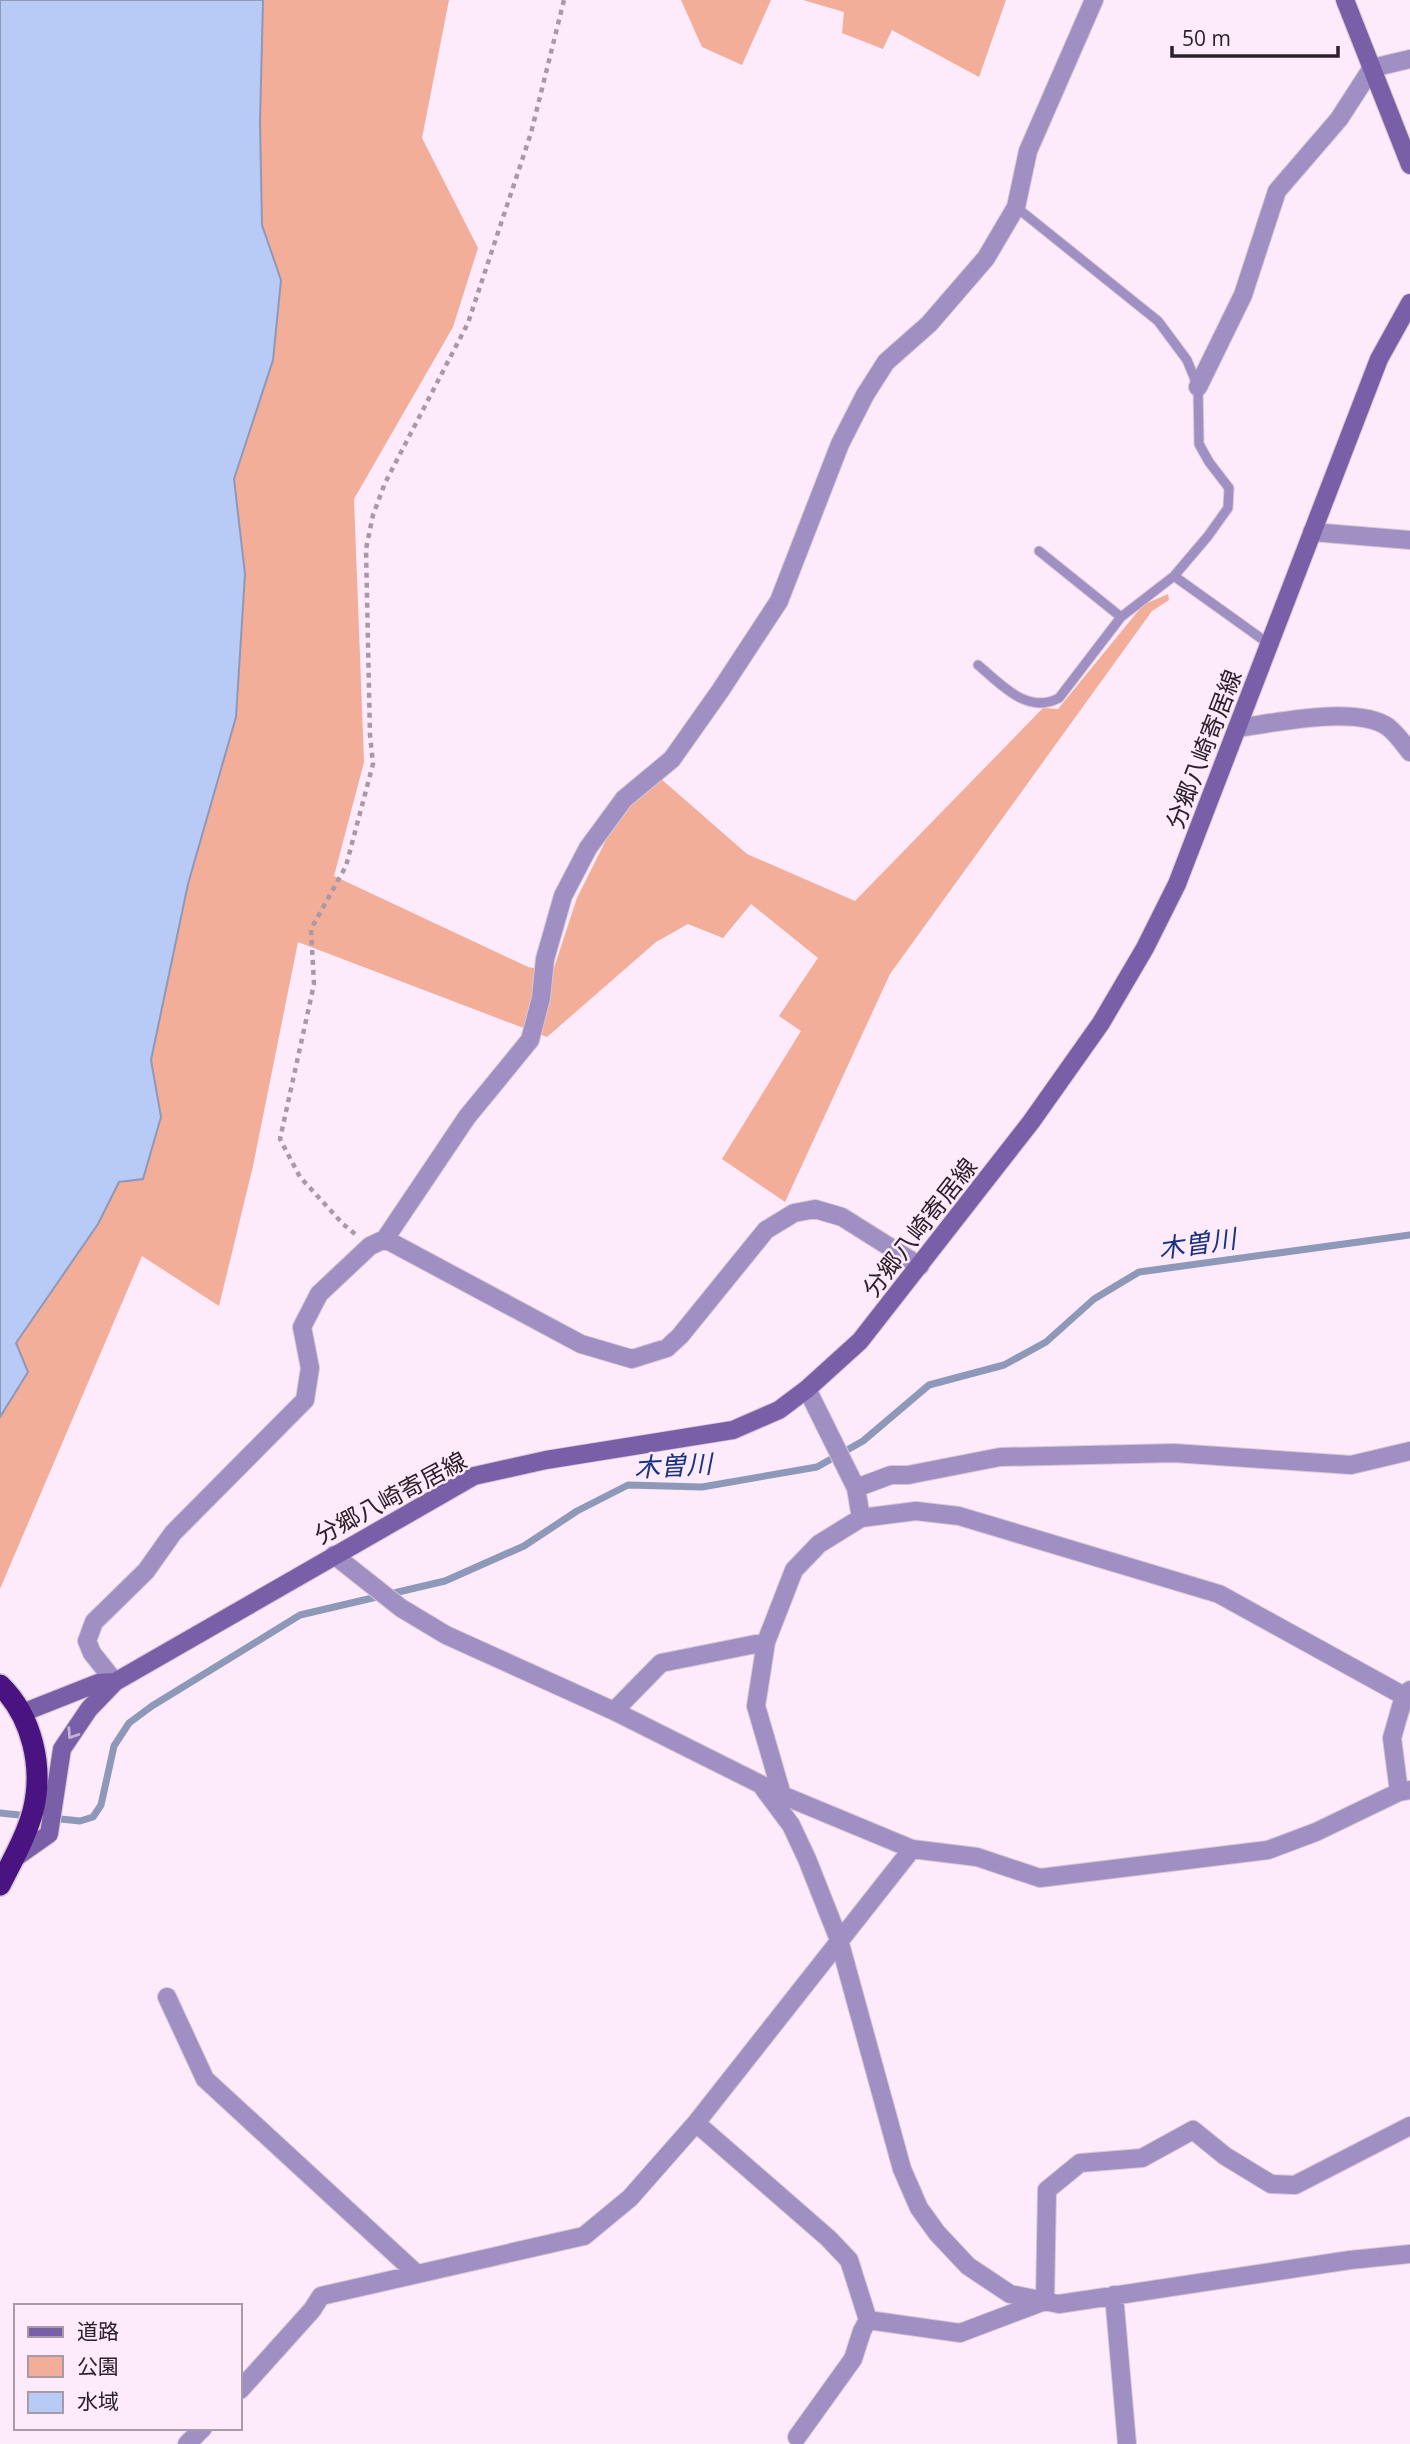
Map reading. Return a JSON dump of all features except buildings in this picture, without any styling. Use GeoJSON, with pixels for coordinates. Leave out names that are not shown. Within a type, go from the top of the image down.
{"type":"FeatureCollection","features":[{"type":"Feature","properties":{"kind":"highway"},"geometry":{"type":"LineString","coordinates":[[0,1685],[22,1713],[30,1734],[45,1803],[27,1830],[0,1885]]}},
{"type":"Feature","properties":{"kind":"main road"},"geometry":{"type":"LineString","coordinates":[[1345,0],[1410,165]]}},
{"type":"Feature","properties":{"kind":"main road","name":"分郷八崎寄居線"},"geometry":{"type":"LineString","coordinates":[[22,1713],[97,1683],[115,1682],[474,1476],[546,1460],[733,1430],[779,1410],[807,1389],[860,1341],[1031,1122],[1114,1002],[1145,948],[1177,884],[1379,359],[1410,303]]}},
{"type":"Feature","properties":{"kind":"main road"},"geometry":{"type":"LineString","coordinates":[[13,1859],[49,1834],[45,1803],[62,1749],[89,1709],[115,1682]]}},
{"type":"Feature","properties":{"kind":"street"},"geometry":{"type":"LineString","coordinates":[[115,1682],[92,1653],[87,1642],[94,1622],[146,1571],[173,1534],[305,1400],[310,1368],[302,1327],[319,1294],[378,1243],[467,1117],[530,1040],[541,998],[545,959],[563,896],[582,860],[624,799],[672,759],[779,601],[840,444],[865,395],[886,362],[929,324],[986,258],[1016,207],[1028,151],[1094,0]]}},
{"type":"Feature","properties":{"kind":"street"},"geometry":{"type":"LineString","coordinates":[[1198,387],[1242,295],[1277,191],[1339,119],[1372,68],[1410,58]]}},
{"type":"Feature","properties":{"kind":"street"},"geometry":{"type":"LineString","coordinates":[[1312,532],[1410,540]]}},
{"type":"Feature","properties":{"kind":"street"},"geometry":{"type":"LineString","coordinates":[[1237,728],[1350,716],[1369,718],[1387,727],[1410,752]]}},
{"type":"Feature","properties":{"kind":"street"},"geometry":{"type":"LineString","coordinates":[[378,1243],[580,1344],[632,1359],[667,1348],[680,1336],[766,1230],[794,1213],[815,1209],[842,1217],[920,1266]]}},
{"type":"Feature","properties":{"kind":"street"},"geometry":{"type":"LineString","coordinates":[[807,1389],[852,1480],[861,1518]]}},
{"type":"Feature","properties":{"kind":"street"},"geometry":{"type":"LineString","coordinates":[[852,1480],[908,1475],[1000,1457],[1174,1453],[1351,1465],[1410,1451]]}},
{"type":"Feature","properties":{"kind":"street"},"geometry":{"type":"LineString","coordinates":[[334,1555],[401,1608],[446,1634],[614,1711],[782,1796],[912,1849],[977,1857],[1040,1878],[1268,1850],[1316,1832],[1405,1791],[1392,1738],[1407,1693],[1219,1594],[959,1516],[915,1511],[861,1518],[819,1544],[794,1570],[766,1642],[757,1706],[782,1796]]}},
{"type":"Feature","properties":{"kind":"street"},"geometry":{"type":"LineString","coordinates":[[614,1711],[661,1663],[766,1642]]}},
{"type":"Feature","properties":{"kind":"street"},"geometry":{"type":"LineString","coordinates":[[760,1783],[791,1825],[839,1940],[902,2169],[919,2208],[937,2233],[968,2266],[1010,2294],[1059,2304],[1350,2260],[1410,2254]]}},
{"type":"Feature","properties":{"kind":"street"},"geometry":{"type":"LineString","coordinates":[[242,2388],[312,2310],[321,2296],[584,2236],[630,2198],[695,2123],[912,1849]]}},
{"type":"Feature","properties":{"kind":"street"},"geometry":{"type":"LineString","coordinates":[[167,1997],[205,2079],[417,2274]]}},
{"type":"Feature","properties":{"kind":"street"},"geometry":{"type":"LineString","coordinates":[[695,2123],[849,2259],[868,2320],[853,2359],[797,2437]]}},
{"type":"Feature","properties":{"kind":"street"},"geometry":{"type":"LineString","coordinates":[[1045,2301],[1047,2190],[1080,2163],[1142,2158],[1193,2130],[1225,2156],[1271,2185],[1295,2185],[1410,2126]]}},
{"type":"Feature","properties":{"kind":"street"},"geometry":{"type":"LineString","coordinates":[[1114,2295],[1127,2444]]}},
{"type":"Feature","properties":{"kind":"street"},"geometry":{"type":"LineString","coordinates":[[868,2320],[960,2333],[1045,2301]]}},
{"type":"Feature","properties":{"kind":"street"},"geometry":{"type":"LineString","coordinates":[[187,2444],[200,2430]]}},
{"type":"Feature","properties":{"kind":"lane"},"geometry":{"type":"LineString","coordinates":[[978,665],[1018,698],[1031,703],[1048,704],[1059,698],[1121,617],[1174,576],[1228,508],[1229,488],[1199,444],[1198,387],[1187,360],[1158,321],[1016,207]]}},
{"type":"Feature","properties":{"kind":"lane"},"geometry":{"type":"LineString","coordinates":[[1039,551],[1121,617]]}},
{"type":"Feature","properties":{"kind":"lane"},"geometry":{"type":"LineString","coordinates":[[1174,576],[1270,645]]}},
{"type":"Feature","properties":{"kind":"path"},"geometry":{"type":"LineString","coordinates":[[378,1243],[343,1224],[300,1177],[280,1139],[314,984],[311,929],[346,866],[373,764],[366,549],[373,515],[385,483],[468,323],[531,133],[564,0]]}},
{"type":"Feature","properties":{"kind":"green space"},"geometry":{"type":"Polygon","coordinates":[[[263,0],[449,0],[422,138],[478,248],[453,327],[354,499],[364,762],[334,876],[528,967],[553,971],[577,898],[618,816],[660,778],[747,854],[855,901],[1043,708],[1058,709],[1143,605],[1168,594],[1169,600],[1152,611],[890,974],[785,1202],[722,1159],[801,1031],[779,1016],[818,958],[751,904],[723,938],[688,924],[656,942],[547,1037],[298,942],[253,1166],[219,1306],[142,1256],[0,1589],[0,1417],[28,1372],[16,1343],[98,1224],[119,1182],[161,1117],[151,1060],[188,883],[236,717],[245,574],[234,479],[273,360],[280,281],[262,225],[260,122],[263,0]]]}},
{"type":"Feature","properties":{"kind":"green space"},"geometry":{"type":"Polygon","coordinates":[[[681,0],[771,0],[742,65],[702,47],[681,0]]]}},
{"type":"Feature","properties":{"kind":"green space"},"geometry":{"type":"Polygon","coordinates":[[[803,0],[1006,0],[979,77],[892,30],[883,49],[842,33],[844,12],[803,0]]]}},
{"type":"Feature","properties":{"kind":"water"},"geometry":{"type":"Polygon","coordinates":[[[0,0],[263,0],[260,122],[262,225],[281,280],[273,360],[234,479],[245,574],[236,717],[188,884],[151,1060],[161,1117],[143,1179],[119,1182],[98,1224],[16,1343],[28,1372],[0,1417],[0,0]]]}},
{"type":"Feature","properties":{"kind":"waterway","name":"木曽川"},"geometry":{"type":"LineString","coordinates":[[51,1818],[80,1821],[93,1817],[101,1805],[114,1746],[129,1723],[300,1615],[445,1581],[524,1546],[577,1511],[628,1485],[702,1487],[817,1467],[863,1441],[929,1385],[1004,1365],[1046,1342],[1094,1299],[1139,1272],[1410,1235]]}},
{"type":"Feature","properties":{"kind":"waterway","name":"木曽川"},"geometry":{"type":"LineString","coordinates":[[0,1813],[29,1816]]}}]}
